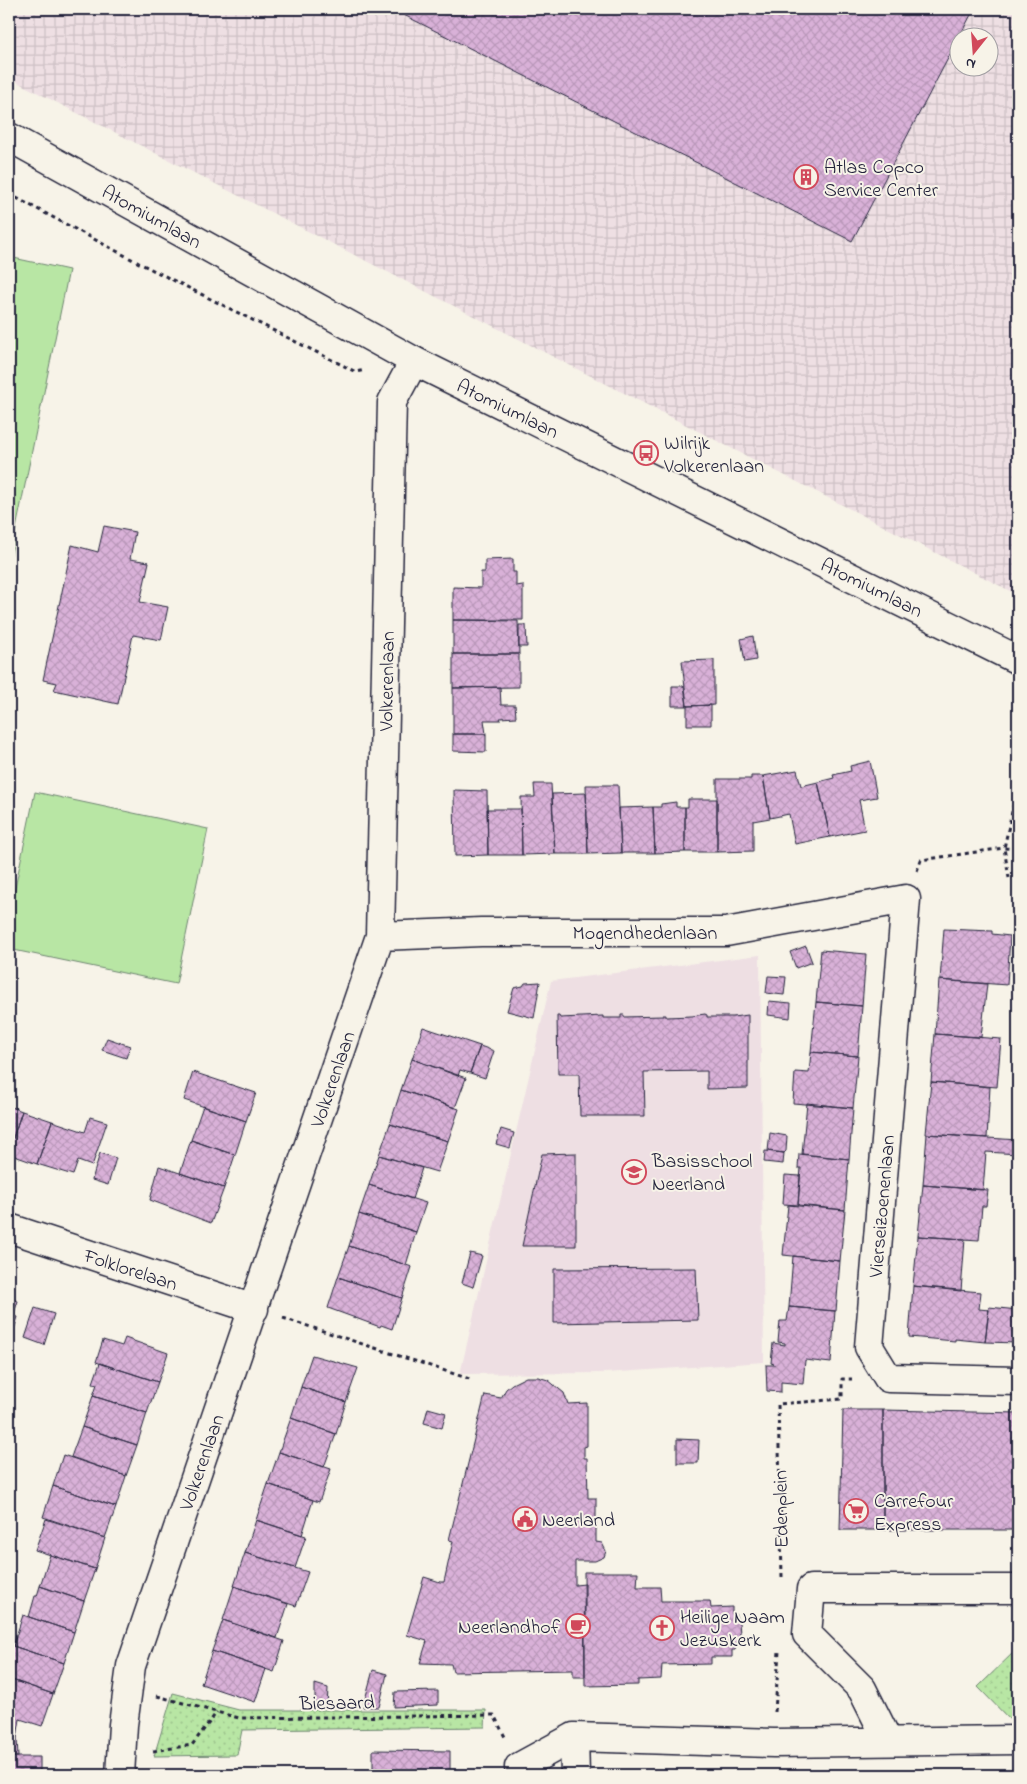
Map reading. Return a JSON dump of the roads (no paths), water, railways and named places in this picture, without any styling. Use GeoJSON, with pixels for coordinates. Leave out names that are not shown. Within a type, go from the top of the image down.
{"type":"FeatureCollection","features":[{"type":"Feature","properties":{"kind":"street","name":"Atomiumlaan"},"geometry":{"type":"LineString","coordinates":[[9,137],[414,362],[1018,660]]}},
{"type":"Feature","properties":{"kind":"street","name":"Volkerenlaan"},"geometry":{"type":"LineString","coordinates":[[120,1765],[131,1666],[380,936],[392,402],[414,362]]}},
{"type":"Feature","properties":{"kind":"street","name":"Mogendhedenlaan"},"geometry":{"type":"LineString","coordinates":[[380,936],[481,932],[726,932],[906,899]]}},
{"type":"Feature","properties":{"kind":"street","name":"Vierseizoenenlaan"},"geometry":{"type":"LineString","coordinates":[[906,899],[869,1347],[888,1378],[1018,1381]]}},
{"type":"Feature","properties":{"kind":"street","name":"Folklorelaan"},"geometry":{"type":"LineString","coordinates":[[9,1228],[254,1309]]}},
{"type":"Feature","properties":{"kind":"street"},"geometry":{"type":"LineString","coordinates":[[888,1741],[862,1689],[808,1634],[811,1588],[1018,1589]]}},
{"type":"Feature","properties":{"kind":"street"},"geometry":{"type":"LineString","coordinates":[[520,1771],[574,1738],[774,1743],[1018,1740]]}},
{"type":"Feature","properties":{"kind":"street"},"geometry":{"type":"LineString","coordinates":[[574,1738],[575,1775]]}},
{"type":"Feature","properties":{"kind":"place","name":"Atlas Copco Service Center"},"geometry":{"type":"Point","coordinates":[806,177]}},
{"type":"Feature","properties":{"kind":"place","name":"Wilrijk Volkerenlaan"},"geometry":{"type":"Point","coordinates":[646,453]}},
{"type":"Feature","properties":{"kind":"place","name":"Basisschool Neerland"},"geometry":{"type":"Point","coordinates":[634,1172]}},
{"type":"Feature","properties":{"kind":"place","name":"Carrefour Express"},"geometry":{"type":"Point","coordinates":[856,1511]}},
{"type":"Feature","properties":{"kind":"place","name":"Neerland"},"geometry":{"type":"Point","coordinates":[525,1519]}},
{"type":"Feature","properties":{"kind":"place","name":"Neerlandhof"},"geometry":{"type":"Point","coordinates":[578,1626]}},
{"type":"Feature","properties":{"kind":"place","name":"Heilige Naam Jezuskerk"},"geometry":{"type":"Point","coordinates":[662,1628]}}]}
